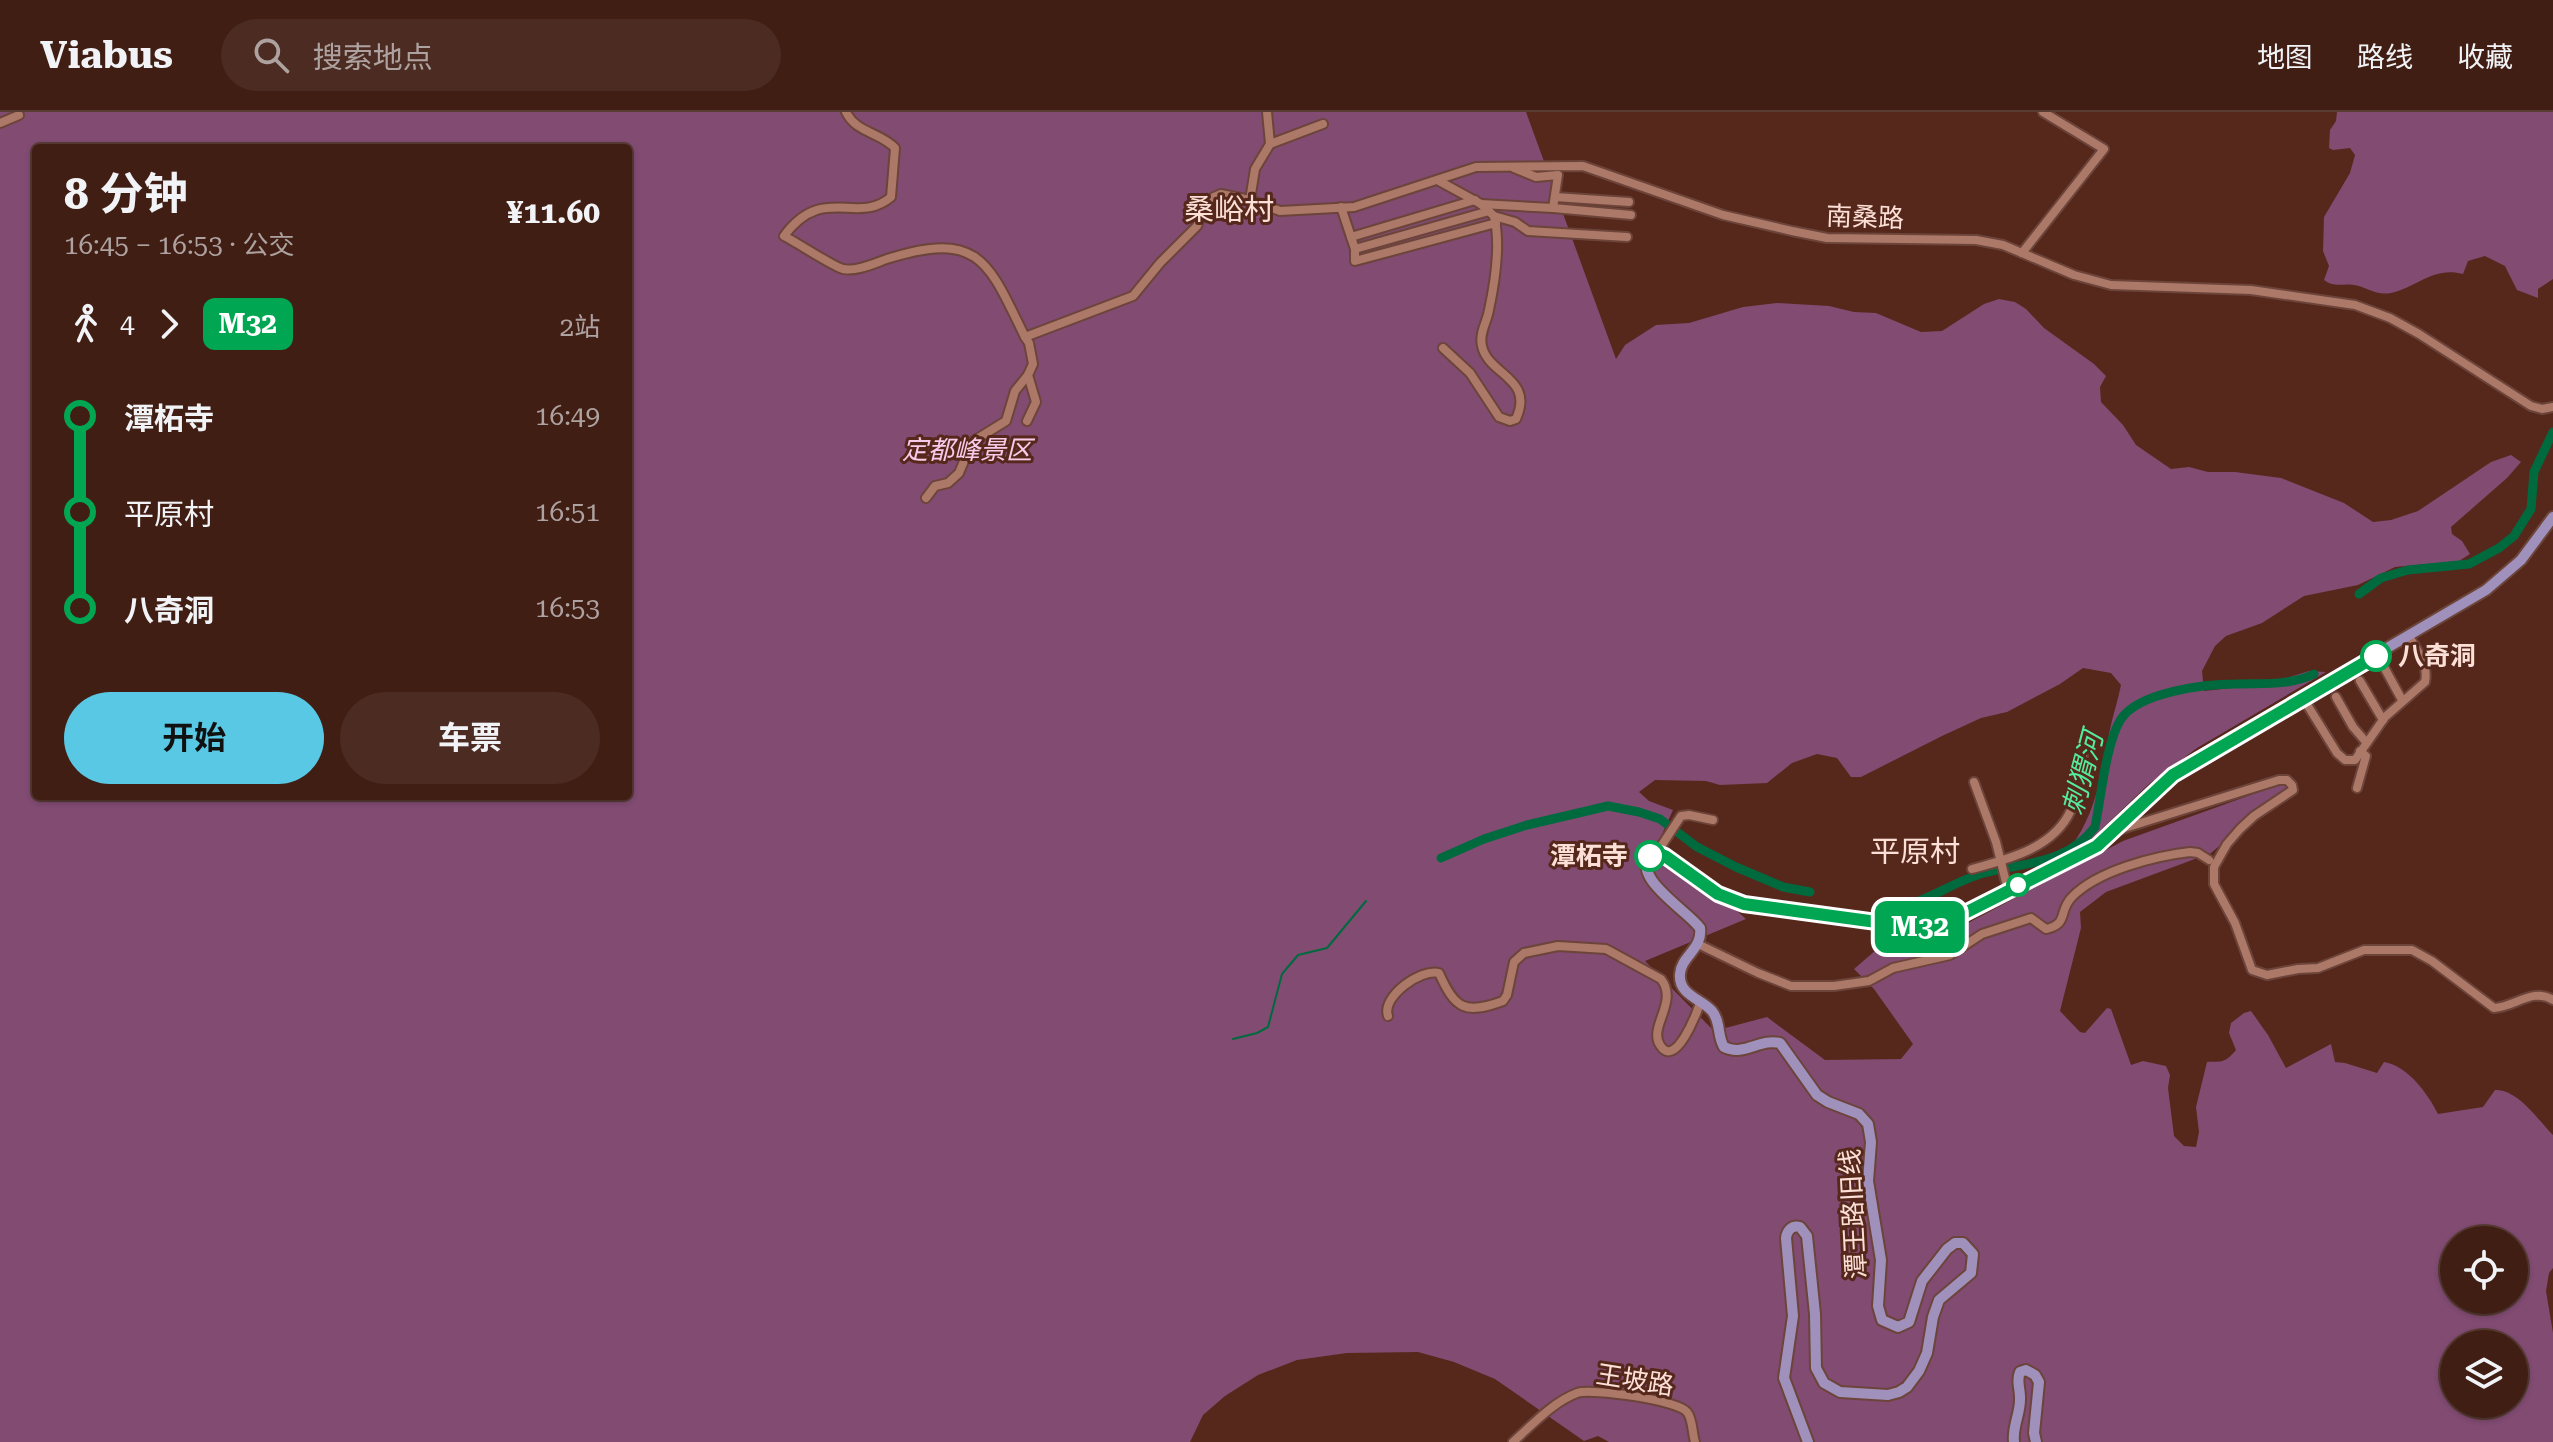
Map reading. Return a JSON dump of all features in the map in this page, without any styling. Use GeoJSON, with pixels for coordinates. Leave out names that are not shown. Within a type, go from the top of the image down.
{"type":"FeatureCollection","features":[{"type":"Feature","properties":{"kind":"main road"},"geometry":{"type":"LineString","coordinates":[[1698,944],[1701,936],[1697,924],[1647,876],[1646,861],[1653,854],[1665,856],[1718,894],[1744,904],[1906,926],[1929,926],[1950,920],[2088,851],[2114,831],[2173,775],[2486,590],[2527,553],[2553,517]]}},
{"type":"Feature","properties":{"kind":"main road","name":"潭王路旧线"},"geometry":{"type":"LineString","coordinates":[[1698,944],[1679,975],[1685,990],[1709,1008],[1716,1018],[1724,1047],[1739,1051],[1769,1042],[1780,1043],[1817,1095],[1853,1111],[1866,1121],[1871,1142],[1868,1181],[1881,1260],[1878,1311],[1882,1320],[1898,1327],[1909,1322],[1920,1284],[1951,1246],[1963,1243],[1973,1254],[1971,1273],[1939,1300],[1927,1353],[1907,1387],[1888,1395],[1849,1393],[1828,1386],[1816,1368],[1815,1314],[1807,1236],[1800,1227],[1788,1231],[1786,1238],[1793,1316],[1784,1378],[1808,1442]]}},
{"type":"Feature","properties":{"kind":"main road"},"geometry":{"type":"LineString","coordinates":[[2014,1442],[2013,1430],[2020,1399],[2017,1378],[2020,1372],[2026,1370],[2035,1375],[2039,1382],[2034,1433],[2036,1442]]}},
{"type":"Feature","properties":{"kind":"street"},"geometry":{"type":"LineString","coordinates":[[846,112],[855,126],[895,148],[891,197],[878,206],[827,207],[807,212],[784,236],[843,269],[864,267],[918,251],[963,250],[973,254],[991,273],[1029,343],[1033,364],[1015,391],[1006,421],[972,442],[959,473],[948,483],[935,486],[926,498]]}},
{"type":"Feature","properties":{"kind":"street"},"geometry":{"type":"LineString","coordinates":[[1250,200],[1255,169],[1270,144],[1267,112]]}},
{"type":"Feature","properties":{"kind":"street"},"geometry":{"type":"LineString","coordinates":[[2022,253],[2104,149],[2043,112]]}},
{"type":"Feature","properties":{"kind":"street"},"geometry":{"type":"LineString","coordinates":[[0,123],[19,115]]}},
{"type":"Feature","properties":{"kind":"street"},"geometry":{"type":"LineString","coordinates":[[1270,144],[1323,124]]}},
{"type":"Feature","properties":{"kind":"street","name":"南桑路"},"geometry":{"type":"LineString","coordinates":[[1025,337],[1133,296],[1197,226],[1206,205],[1221,194],[1280,211],[1354,207],[1476,167],[1583,166],[1754,225],[1827,238],[1976,240],[2111,285],[2251,290],[2355,305],[2390,318],[2531,406],[2542,409],[2553,407]]}},
{"type":"Feature","properties":{"kind":"street"},"geometry":{"type":"LineString","coordinates":[[1514,167],[1536,177],[1558,175],[1553,208]]}},
{"type":"Feature","properties":{"kind":"street"},"geometry":{"type":"LineString","coordinates":[[1439,181],[1478,202],[1493,217],[1491,299],[1481,343],[1488,357],[1515,383],[1521,409],[1516,419],[1510,421],[1499,417],[1470,373],[1443,348]]}},
{"type":"Feature","properties":{"kind":"street"},"geometry":{"type":"LineString","coordinates":[[1555,197],[1629,202]]}},
{"type":"Feature","properties":{"kind":"street"},"geometry":{"type":"LineString","coordinates":[[1351,237],[1478,202],[1631,215]]}},
{"type":"Feature","properties":{"kind":"street"},"geometry":{"type":"LineString","coordinates":[[1341,207],[1355,249],[1355,261],[1493,217]]}},
{"type":"Feature","properties":{"kind":"street"},"geometry":{"type":"LineString","coordinates":[[1355,249],[1493,217],[1515,222],[1528,231],[1627,237]]}},
{"type":"Feature","properties":{"kind":"street"},"geometry":{"type":"LineString","coordinates":[[1027,421],[1036,402],[1028,375]]}},
{"type":"Feature","properties":{"kind":"street"},"geometry":{"type":"LineString","coordinates":[[2303,698],[2337,753],[2351,762],[2383,720],[2425,682],[2427,673],[2423,661],[2409,636]]}},
{"type":"Feature","properties":{"kind":"street"},"geometry":{"type":"LineString","coordinates":[[2384,667],[2402,700]]}},
{"type":"Feature","properties":{"kind":"street"},"geometry":{"type":"LineString","coordinates":[[2360,681],[2383,720]]}},
{"type":"Feature","properties":{"kind":"street"},"geometry":{"type":"LineString","coordinates":[[2336,697],[2353,727],[2366,742]]}},
{"type":"Feature","properties":{"kind":"street"},"geometry":{"type":"LineString","coordinates":[[2357,788],[2366,756],[2360,751]]}},
{"type":"Feature","properties":{"kind":"street"},"geometry":{"type":"LineString","coordinates":[[1972,869],[2000,862],[2045,843],[2071,812],[2083,755]]}},
{"type":"Feature","properties":{"kind":"street"},"geometry":{"type":"LineString","coordinates":[[2114,831],[2191,809],[2228,794],[2287,780],[2293,790],[2240,829],[2214,867],[2214,884],[2235,923],[2252,970],[2267,975],[2318,968],[2364,950],[2412,950],[2423,954],[2494,1008],[2502,1008],[2537,994],[2553,1000]]}},
{"type":"Feature","properties":{"kind":"street"},"geometry":{"type":"LineString","coordinates":[[1974,782],[1996,842],[2008,890]]}},
{"type":"Feature","properties":{"kind":"street"},"geometry":{"type":"LineString","coordinates":[[1658,851],[1681,816],[1713,820]]}},
{"type":"Feature","properties":{"kind":"street"},"geometry":{"type":"LineString","coordinates":[[1698,944],[1791,986],[1834,986],[1869,981],[1893,968],[1950,955],[1982,934],[2031,918],[2039,927],[2055,927],[2061,922],[2072,897],[2118,869],[2190,852],[2209,860]]}},
{"type":"Feature","properties":{"kind":"street"},"geometry":{"type":"LineString","coordinates":[[1388,1016],[1387,1004],[1397,993],[1421,974],[1432,971],[1439,973],[1452,999],[1461,1006],[1469,1009],[1503,1001],[1514,962],[1524,953],[1558,946],[1606,949],[1661,979],[1667,993],[1657,1036],[1664,1050],[1680,1046],[1700,1003]]}},
{"type":"Feature","properties":{"kind":"street","name":"王坡路"},"geometry":{"type":"LineString","coordinates":[[1513,1442],[1551,1409],[1585,1391],[1679,1407],[1689,1416],[1695,1442]]}},
{"type":"Feature","properties":{"kind":"green space","name":"定都峰景区"},"geometry":{"type":"Polygon","coordinates":[[[0,112],[1526,112],[1616,359],[1625,345],[1656,325],[1689,323],[1743,307],[1777,303],[1829,306],[1876,313],[1921,332],[1942,331],[1984,304],[1999,299],[2015,302],[2026,309],[2044,328],[2094,364],[2106,376],[2100,387],[2101,402],[2123,425],[2136,445],[2171,469],[2189,467],[2208,472],[2281,478],[2344,503],[2373,522],[2418,511],[2491,462],[2511,455],[2521,462],[2451,527],[2452,534],[2462,541],[2470,554],[2459,561],[2395,567],[2358,585],[2304,596],[2262,623],[2226,636],[2215,646],[2202,671],[2204,691],[2268,684],[2309,671],[2326,672],[2197,748],[2149,784],[2085,845],[2079,846],[2075,841],[2089,816],[2098,789],[2121,685],[2111,673],[2083,668],[2007,712],[1981,718],[1861,777],[1851,777],[1837,758],[1817,754],[1792,763],[1767,783],[1720,785],[1706,781],[1655,780],[1639,792],[1649,801],[1673,810],[1659,841],[1746,919],[1645,961],[1714,1031],[1767,1017],[1825,1060],[1901,1059],[1913,1044],[1874,989],[1854,969],[1876,950],[1906,944],[1968,923],[2123,841],[2281,784],[2290,786],[2211,853],[2106,892],[2080,912],[2081,928],[2060,1011],[2080,1032],[2085,1033],[2107,1008],[2111,1009],[2131,1065],[2143,1061],[2166,1066],[2170,1075],[2168,1088],[2174,1136],[2184,1146],[2196,1147],[2199,1132],[2196,1107],[2207,1062],[2226,1060],[2236,1050],[2229,1033],[2231,1023],[2251,1011],[2286,1068],[2331,1044],[2335,1062],[2377,1073],[2384,1062],[2401,1069],[2423,1090],[2438,1114],[2483,1107],[2495,1090],[2504,1091],[2520,1100],[2553,1135],[2553,1268],[2546,1291],[2553,1333],[2553,1442],[1609,1442],[1598,1436],[1584,1441],[1495,1379],[1454,1362],[1418,1352],[1347,1353],[1297,1360],[1258,1375],[1225,1396],[1203,1415],[1190,1442],[0,1442],[0,112]]]}},
{"type":"Feature","properties":{"kind":"green space"},"geometry":{"type":"Polygon","coordinates":[[[2337,112],[2553,112],[2553,279],[2538,289],[2538,298],[2517,290],[2505,266],[2485,256],[2468,261],[2463,274],[2434,275],[2386,294],[2354,285],[2335,285],[2324,280],[2329,266],[2323,251],[2324,217],[2350,173],[2355,155],[2350,148],[2329,148],[2330,130],[2337,112]]]}},
{"type":"Feature","properties":{"kind":"waterway","name":"刺猬河"},"geometry":{"type":"LineString","coordinates":[[2359,594],[2381,578],[2408,570],[2469,564],[2514,536],[2531,509],[2534,472],[2553,432]]}},
{"type":"Feature","properties":{"kind":"waterway","name":"刺猬河"},"geometry":{"type":"LineString","coordinates":[[1898,908],[1973,877],[2058,855],[2084,839],[2095,827],[2116,729],[2121,719],[2142,702],[2191,688],[2285,682],[2314,674]]}},
{"type":"Feature","properties":{"kind":"waterway","name":"刺猬河"},"geometry":{"type":"LineString","coordinates":[[1441,858],[1527,825],[1608,806],[1660,819],[1697,847],[1736,867],[1783,887],[1810,892]]}},
{"type":"Feature","properties":{"kind":"waterway"},"geometry":{"type":"LineString","coordinates":[[1233,1039],[1268,1027],[1282,974],[1298,955],[1327,948],[1366,901]]}},
{"type":"Feature","properties":{"kind":"bus line","name":"M32"},"geometry":{"type":"LineString","coordinates":[[1650,856],[1657,853],[1665,856],[1703,885],[1744,904],[1906,926],[1940,923],[2097,846],[2184,767],[2376,656]]}},
{"type":"Feature","properties":{"kind":"place","name":"八奇洞"},"geometry":{"type":"Point","coordinates":[2376,656]}},
{"type":"Feature","properties":{"kind":"place","name":"潭柘寺"},"geometry":{"type":"Point","coordinates":[1650,856]}},
{"type":"Feature","properties":{"kind":"district","name":"桑峪村"},"geometry":{"type":"Point","coordinates":[1229,209]}},
{"type":"Feature","properties":{"kind":"district","name":"平原村"},"geometry":{"type":"Point","coordinates":[1915,851]}}]}
